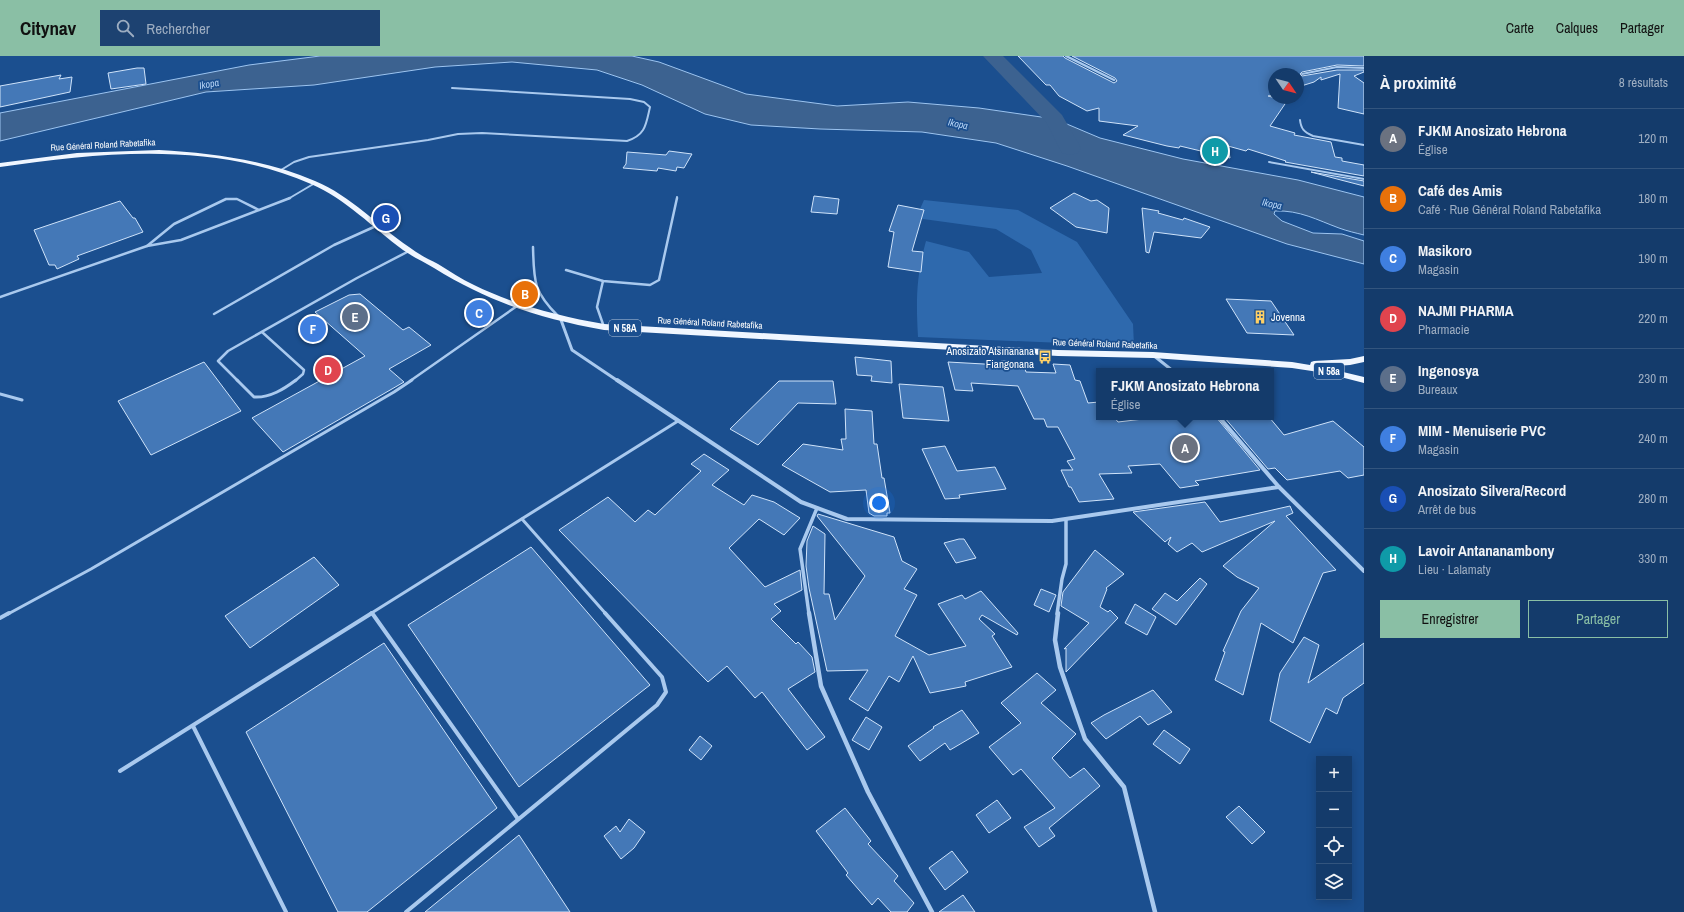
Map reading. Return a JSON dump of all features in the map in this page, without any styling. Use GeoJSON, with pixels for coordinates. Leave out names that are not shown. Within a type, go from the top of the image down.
{"type":"FeatureCollection","features":[{"type":"Feature","properties":{"kind":"main road","name":"Rue Général Roland Rabetafika"},"geometry":{"type":"LineString","coordinates":[[0,165],[40,159],[140,152],[193,153],[238,159],[281,170],[315,183],[340,199],[409,251],[470,287],[517,306],[561,320],[604,327],[1058,352],[1153,355],[1292,365]]}},
{"type":"Feature","properties":{"kind":"main road","name":"N 58a"},"geometry":{"type":"LineString","coordinates":[[1292,365],[1350,362],[1364,359]]}},
{"type":"Feature","properties":{"kind":"main road","name":"N 58a"},"geometry":{"type":"LineString","coordinates":[[1292,365],[1325,370],[1364,380]]}},
{"type":"Feature","properties":{"kind":"street"},"geometry":{"type":"LineString","coordinates":[[1066,56],[1114,80]]}},
{"type":"Feature","properties":{"kind":"street"},"geometry":{"type":"LineString","coordinates":[[561,320],[572,350],[801,502],[847,519],[1052,521],[1279,487]]}},
{"type":"Feature","properties":{"kind":"street"},"geometry":{"type":"LineString","coordinates":[[1153,355],[1169,368]]}},
{"type":"Feature","properties":{"kind":"street"},"geometry":{"type":"LineString","coordinates":[[1222,420],[1279,487],[1364,571]]}},
{"type":"Feature","properties":{"kind":"street"},"geometry":{"type":"LineString","coordinates":[[817,508],[800,549],[821,686],[868,792],[932,912]]}},
{"type":"Feature","properties":{"kind":"street"},"geometry":{"type":"LineString","coordinates":[[1066,519],[1066,564],[1060,593],[1056,640],[1060,667],[1085,739],[1124,787],[1155,912]]}},
{"type":"Feature","properties":{"kind":"lane"},"geometry":{"type":"LineString","coordinates":[[1304,74],[1337,67],[1364,68]]}},
{"type":"Feature","properties":{"kind":"lane"},"geometry":{"type":"LineString","coordinates":[[281,170],[294,162],[309,156],[421,141],[458,134],[482,133],[627,141],[637,139],[642,134],[650,107],[644,102],[630,100],[452,88]]}},
{"type":"Feature","properties":{"kind":"lane"},"geometry":{"type":"LineString","coordinates":[[1300,120],[1301,128],[1314,136],[1364,145]]}},
{"type":"Feature","properties":{"kind":"lane"},"geometry":{"type":"LineString","coordinates":[[1269,162],[1364,179]]}},
{"type":"Feature","properties":{"kind":"lane"},"geometry":{"type":"LineString","coordinates":[[0,297],[147,246],[181,240],[286,200],[315,183]]}},
{"type":"Feature","properties":{"kind":"lane"},"geometry":{"type":"LineString","coordinates":[[566,270],[603,281],[650,285],[656,283],[658,280],[677,197]]}},
{"type":"Feature","properties":{"kind":"lane"},"geometry":{"type":"LineString","coordinates":[[147,246],[174,224],[226,199],[237,198],[259,210]]}},
{"type":"Feature","properties":{"kind":"lane"},"geometry":{"type":"LineString","coordinates":[[214,314],[334,245],[376,226]]}},
{"type":"Feature","properties":{"kind":"lane"},"geometry":{"type":"LineString","coordinates":[[533,247],[534,281],[536,292],[543,302],[561,320]]}},
{"type":"Feature","properties":{"kind":"lane"},"geometry":{"type":"LineString","coordinates":[[262,332],[304,370],[303,374],[298,379],[267,397],[260,398],[254,397],[218,361],[222,354],[409,251]]}},
{"type":"Feature","properties":{"kind":"lane"},"geometry":{"type":"LineString","coordinates":[[603,281],[597,307],[604,327]]}},
{"type":"Feature","properties":{"kind":"lane"},"geometry":{"type":"LineString","coordinates":[[0,618],[91,569],[394,392],[517,306]]}},
{"type":"Feature","properties":{"kind":"lane"},"geometry":{"type":"LineString","coordinates":[[0,394],[22,400]]}},
{"type":"Feature","properties":{"kind":"lane"},"geometry":{"type":"LineString","coordinates":[[120,772],[678,421]]}},
{"type":"Feature","properties":{"kind":"lane"},"geometry":{"type":"LineString","coordinates":[[406,912],[656,705],[666,692],[662,677],[522,519]]}},
{"type":"Feature","properties":{"kind":"lane"},"geometry":{"type":"LineString","coordinates":[[372,613],[518,819]]}},
{"type":"Feature","properties":{"kind":"lane"},"geometry":{"type":"LineString","coordinates":[[193,726],[286,912]]}},
{"type":"Feature","properties":{"kind":"shaded area"},"geometry":{"type":"Polygon","coordinates":[[[924,200],[1018,210],[1077,242],[1133,324],[1134,346],[918,337],[917,311],[919,277],[926,241],[969,252],[989,277],[1042,273],[1031,250],[996,229],[916,218],[924,200]]]}},
{"type":"Feature","properties":{"kind":"water","name":"Ikopa"},"geometry":{"type":"Polygon","coordinates":[[[320,56],[632,56],[659,62],[746,94],[837,106],[908,102],[979,108],[1055,119],[1100,138],[1183,159],[1298,180],[1364,197],[1364,235],[1292,212],[1275,211],[1274,214],[1282,221],[1313,233],[1342,234],[1364,241],[1364,264],[1287,244],[1067,166],[996,143],[922,132],[751,125],[705,114],[642,85],[597,70],[512,62],[435,67],[314,85],[206,92],[0,141],[0,113],[249,65],[320,56]]]}},
{"type":"Feature","properties":{"kind":"building"},"geometry":{"type":"Polygon","coordinates":[[[1018,56],[1063,56],[1114,83],[1117,81],[1115,78],[1072,56],[1364,56],[1364,66],[1337,65],[1304,72],[1304,68],[1268,68],[1268,104],[1285,104],[1270,126],[1295,133],[1294,135],[1331,142],[1335,157],[1342,158],[1342,161],[1364,165],[1364,176],[1285,162],[1286,161],[1248,149],[1246,151],[1228,146],[1230,158],[1180,146],[1179,148],[1167,146],[1123,135],[1138,126],[1099,121],[1099,108],[1087,111],[1059,96],[1050,85],[1046,85],[1018,56]]]}},
{"type":"Feature","properties":{"kind":"building"},"geometry":{"type":"Polygon","coordinates":[[[144,68],[146,84],[111,89],[108,73],[144,68]]]}},
{"type":"Feature","properties":{"kind":"building"},"geometry":{"type":"Polygon","coordinates":[[[1337,70],[1364,70],[1364,72],[1354,76],[1364,83],[1364,114],[1338,108],[1340,74],[1321,80],[1321,77],[1314,82],[1304,85],[1304,76],[1337,70]]]}},
{"type":"Feature","properties":{"kind":"building"},"geometry":{"type":"Polygon","coordinates":[[[61,75],[59,79],[72,77],[70,92],[0,107],[0,86],[61,75]]]}},
{"type":"Feature","properties":{"kind":"building"},"geometry":{"type":"Polygon","coordinates":[[[669,151],[692,154],[684,168],[677,167],[676,171],[658,168],[657,171],[623,168],[626,164],[627,152],[666,155],[669,151]]]}},
{"type":"Feature","properties":{"kind":"building"},"geometry":{"type":"Polygon","coordinates":[[[1311,172],[1364,181],[1364,186],[1337,179],[1311,172]]]}},
{"type":"Feature","properties":{"kind":"building"},"geometry":{"type":"Polygon","coordinates":[[[1074,193],[1091,201],[1097,200],[1109,208],[1107,233],[1076,227],[1050,208],[1074,193]]]}},
{"type":"Feature","properties":{"kind":"building"},"geometry":{"type":"Polygon","coordinates":[[[814,196],[839,199],[837,214],[811,212],[814,196]]]}},
{"type":"Feature","properties":{"kind":"building"},"geometry":{"type":"Polygon","coordinates":[[[120,201],[133,218],[135,218],[143,232],[77,256],[79,259],[57,269],[55,265],[49,265],[34,230],[120,201]]]}},
{"type":"Feature","properties":{"kind":"building"},"geometry":{"type":"Polygon","coordinates":[[[898,205],[924,210],[912,251],[923,252],[921,272],[888,267],[894,232],[889,231],[898,205]]]}},
{"type":"Feature","properties":{"kind":"building"},"geometry":{"type":"Polygon","coordinates":[[[1142,208],[1159,211],[1158,213],[1183,220],[1184,218],[1210,227],[1201,238],[1154,232],[1149,253],[1146,252],[1142,208]]]}},
{"type":"Feature","properties":{"kind":"building"},"geometry":{"type":"Polygon","coordinates":[[[360,294],[403,330],[409,327],[431,345],[389,369],[404,382],[283,452],[252,418],[365,356],[315,312],[349,295],[360,294]]]}},
{"type":"Feature","properties":{"kind":"building","name":"Jovenna"},"geometry":{"type":"Polygon","coordinates":[[[1226,299],[1271,301],[1294,335],[1247,333],[1226,299]]]}},
{"type":"Feature","properties":{"kind":"building"},"geometry":{"type":"Polygon","coordinates":[[[855,357],[891,361],[892,383],[871,381],[872,376],[857,375],[855,357]]]}},
{"type":"Feature","properties":{"kind":"building"},"geometry":{"type":"Polygon","coordinates":[[[1001,361],[1023,362],[1026,372],[1056,373],[1053,364],[1070,365],[1075,380],[1080,381],[1088,403],[1096,402],[1096,420],[1116,420],[1118,422],[1135,420],[1218,420],[1260,470],[1195,481],[1199,485],[1180,488],[1160,464],[1128,466],[1132,473],[1099,474],[1114,499],[1079,502],[1071,487],[1069,487],[1061,470],[1073,470],[1067,461],[1075,459],[1058,427],[1047,427],[1044,419],[1034,419],[1018,386],[971,383],[973,391],[955,390],[948,362],[1002,365],[1001,361]]]}},
{"type":"Feature","properties":{"kind":"building"},"geometry":{"type":"Polygon","coordinates":[[[204,362],[241,411],[151,455],[118,401],[204,362]]]}},
{"type":"Feature","properties":{"kind":"building"},"geometry":{"type":"Polygon","coordinates":[[[779,381],[833,381],[836,404],[798,403],[758,445],[730,429],[779,381]]]}},
{"type":"Feature","properties":{"kind":"building"},"geometry":{"type":"Polygon","coordinates":[[[899,384],[943,387],[949,421],[903,418],[899,384]]]}},
{"type":"Feature","properties":{"kind":"building"},"geometry":{"type":"Polygon","coordinates":[[[845,409],[872,411],[874,444],[877,444],[882,478],[884,478],[890,513],[887,513],[887,516],[874,516],[869,513],[866,490],[830,492],[782,465],[803,444],[843,450],[841,439],[846,439],[845,409]]]}},
{"type":"Feature","properties":{"kind":"building"},"geometry":{"type":"Polygon","coordinates":[[[1227,420],[1272,420],[1284,435],[1333,421],[1364,447],[1364,475],[1348,478],[1340,471],[1287,480],[1275,468],[1268,469],[1227,420]]]}},
{"type":"Feature","properties":{"kind":"building"},"geometry":{"type":"Polygon","coordinates":[[[945,446],[957,471],[995,467],[1006,489],[959,495],[960,498],[945,499],[922,449],[945,446]]]}},
{"type":"Feature","properties":{"kind":"building"},"geometry":{"type":"Polygon","coordinates":[[[704,454],[729,470],[712,485],[744,505],[752,495],[774,502],[800,518],[784,535],[759,519],[729,548],[765,587],[800,570],[802,590],[774,604],[781,611],[771,619],[796,644],[798,642],[812,657],[815,672],[788,689],[825,737],[807,750],[762,692],[755,698],[727,666],[708,682],[559,530],[608,497],[635,522],[648,510],[655,515],[701,471],[691,464],[704,454]]]}},
{"type":"Feature","properties":{"kind":"building"},"geometry":{"type":"Polygon","coordinates":[[[1205,502],[1220,522],[1290,506],[1293,513],[1286,516],[1336,570],[1323,573],[1293,643],[1261,623],[1243,695],[1215,680],[1225,652],[1223,651],[1241,611],[1259,588],[1237,577],[1223,566],[1275,521],[1202,552],[1192,543],[1177,552],[1168,544],[1171,537],[1165,542],[1133,512],[1205,502]]]}},
{"type":"Feature","properties":{"kind":"building"},"geometry":{"type":"Polygon","coordinates":[[[818,514],[894,537],[902,561],[917,569],[904,589],[917,595],[895,636],[929,655],[966,646],[938,604],[962,595],[965,599],[981,591],[1018,633],[1017,635],[982,615],[979,619],[995,634],[992,636],[1012,667],[965,682],[966,686],[930,693],[913,656],[899,682],[889,676],[868,711],[849,699],[868,670],[827,671],[809,588],[806,566],[807,541],[813,526],[825,534],[824,594],[829,594],[835,620],[865,576],[817,516],[818,514]]]}},
{"type":"Feature","properties":{"kind":"building"},"geometry":{"type":"Polygon","coordinates":[[[964,539],[976,558],[956,563],[944,543],[964,539]]]}},
{"type":"Feature","properties":{"kind":"building"},"geometry":{"type":"Polygon","coordinates":[[[531,547],[650,685],[519,787],[408,625],[531,547]]]}},
{"type":"Feature","properties":{"kind":"building"},"geometry":{"type":"Polygon","coordinates":[[[1095,550],[1124,574],[1106,588],[1107,589],[1100,607],[1108,612],[1110,610],[1118,618],[1066,672],[1066,648],[1064,649],[1089,623],[1061,606],[1063,592],[1095,550]]]}},
{"type":"Feature","properties":{"kind":"building"},"geometry":{"type":"Polygon","coordinates":[[[314,557],[339,585],[250,648],[225,616],[314,557]]]}},
{"type":"Feature","properties":{"kind":"building"},"geometry":{"type":"Polygon","coordinates":[[[1200,578],[1207,584],[1176,625],[1152,609],[1165,593],[1177,601],[1200,578]]]}},
{"type":"Feature","properties":{"kind":"building"},"geometry":{"type":"Polygon","coordinates":[[[1041,589],[1056,595],[1049,612],[1034,605],[1041,589]]]}},
{"type":"Feature","properties":{"kind":"building"},"geometry":{"type":"Polygon","coordinates":[[[1135,604],[1156,617],[1147,635],[1125,623],[1135,604]]]}},
{"type":"Feature","properties":{"kind":"building"},"geometry":{"type":"Polygon","coordinates":[[[1304,637],[1319,645],[1308,683],[1364,643],[1364,683],[1343,698],[1337,714],[1326,708],[1310,743],[1270,721],[1280,673],[1304,637]]]}},
{"type":"Feature","properties":{"kind":"building"},"geometry":{"type":"Polygon","coordinates":[[[384,643],[497,808],[367,912],[338,912],[246,732],[384,643]]]}},
{"type":"Feature","properties":{"kind":"building"},"geometry":{"type":"Polygon","coordinates":[[[1037,673],[1056,690],[1041,703],[1076,734],[1052,758],[1070,778],[1084,768],[1100,786],[1049,828],[1055,836],[1039,847],[1024,827],[1055,808],[1021,769],[1013,775],[989,747],[1021,723],[1001,703],[1037,673]]]}},
{"type":"Feature","properties":{"kind":"building"},"geometry":{"type":"Polygon","coordinates":[[[1153,690],[1172,712],[1148,725],[1140,716],[1106,739],[1091,723],[1104,715],[1153,690]]]}},
{"type":"Feature","properties":{"kind":"building"},"geometry":{"type":"Polygon","coordinates":[[[962,710],[979,733],[950,750],[945,743],[920,761],[908,746],[934,728],[933,727],[962,710]]]}},
{"type":"Feature","properties":{"kind":"building"},"geometry":{"type":"Polygon","coordinates":[[[866,717],[882,727],[869,750],[852,740],[866,717]]]}},
{"type":"Feature","properties":{"kind":"building"},"geometry":{"type":"Polygon","coordinates":[[[1164,730],[1190,749],[1180,764],[1153,744],[1164,730]]]}},
{"type":"Feature","properties":{"kind":"building"},"geometry":{"type":"Polygon","coordinates":[[[700,736],[712,746],[701,760],[689,750],[700,736]]]}},
{"type":"Feature","properties":{"kind":"building"},"geometry":{"type":"Polygon","coordinates":[[[997,800],[1011,818],[989,833],[976,815],[997,800]]]}},
{"type":"Feature","properties":{"kind":"building"},"geometry":{"type":"Polygon","coordinates":[[[1239,806],[1265,832],[1252,844],[1226,817],[1239,806]]]}},
{"type":"Feature","properties":{"kind":"building"},"geometry":{"type":"Polygon","coordinates":[[[845,808],[871,841],[868,844],[898,876],[894,881],[914,903],[907,912],[891,912],[878,898],[872,905],[846,875],[848,873],[816,831],[845,808]]]}},
{"type":"Feature","properties":{"kind":"building"},"geometry":{"type":"Polygon","coordinates":[[[629,819],[645,832],[634,848],[621,859],[604,836],[616,826],[620,832],[629,819]]]}},
{"type":"Feature","properties":{"kind":"building"},"geometry":{"type":"Polygon","coordinates":[[[519,835],[570,912],[425,912],[519,835]]]}},
{"type":"Feature","properties":{"kind":"building"},"geometry":{"type":"Polygon","coordinates":[[[952,851],[968,872],[945,890],[929,868],[952,851]]]}},
{"type":"Feature","properties":{"kind":"building"},"geometry":{"type":"Polygon","coordinates":[[[963,895],[975,912],[939,912],[963,895]]]}},
{"type":"Feature","properties":{"kind":"waterway"},"geometry":{"type":"LineString","coordinates":[[992,56],[1055,119],[1070,148]]}},
{"type":"Feature","properties":{"kind":"place","name":"Lavoir Antananambony"},"geometry":{"type":"Point","coordinates":[1215,151]}},
{"type":"Feature","properties":{"kind":"place","name":"Anosizato Silvera/Record"},"geometry":{"type":"Point","coordinates":[386,218]}},
{"type":"Feature","properties":{"kind":"place","name":"Café des Amis"},"geometry":{"type":"Point","coordinates":[525,294]}},
{"type":"Feature","properties":{"kind":"place","name":"Masikoro"},"geometry":{"type":"Point","coordinates":[479,313]}},
{"type":"Feature","properties":{"kind":"place","name":"Ingenosya"},"geometry":{"type":"Point","coordinates":[355,317]}},
{"type":"Feature","properties":{"kind":"place","name":"Jovenna"},"geometry":{"type":"Point","coordinates":[1260,317]}},
{"type":"Feature","properties":{"kind":"place","name":"MIM - Menuiserie PVC"},"geometry":{"type":"Point","coordinates":[313,329]}},
{"type":"Feature","properties":{"kind":"place","name":"Anosizato Atsinanana Fiangonana"},"geometry":{"type":"Point","coordinates":[1045,357]}},
{"type":"Feature","properties":{"kind":"place","name":"NAJMI PHARMA"},"geometry":{"type":"Point","coordinates":[328,370]}},
{"type":"Feature","properties":{"kind":"place","name":"FJKM Anosizato Hebrona"},"geometry":{"type":"Point","coordinates":[1185,448]}}]}
